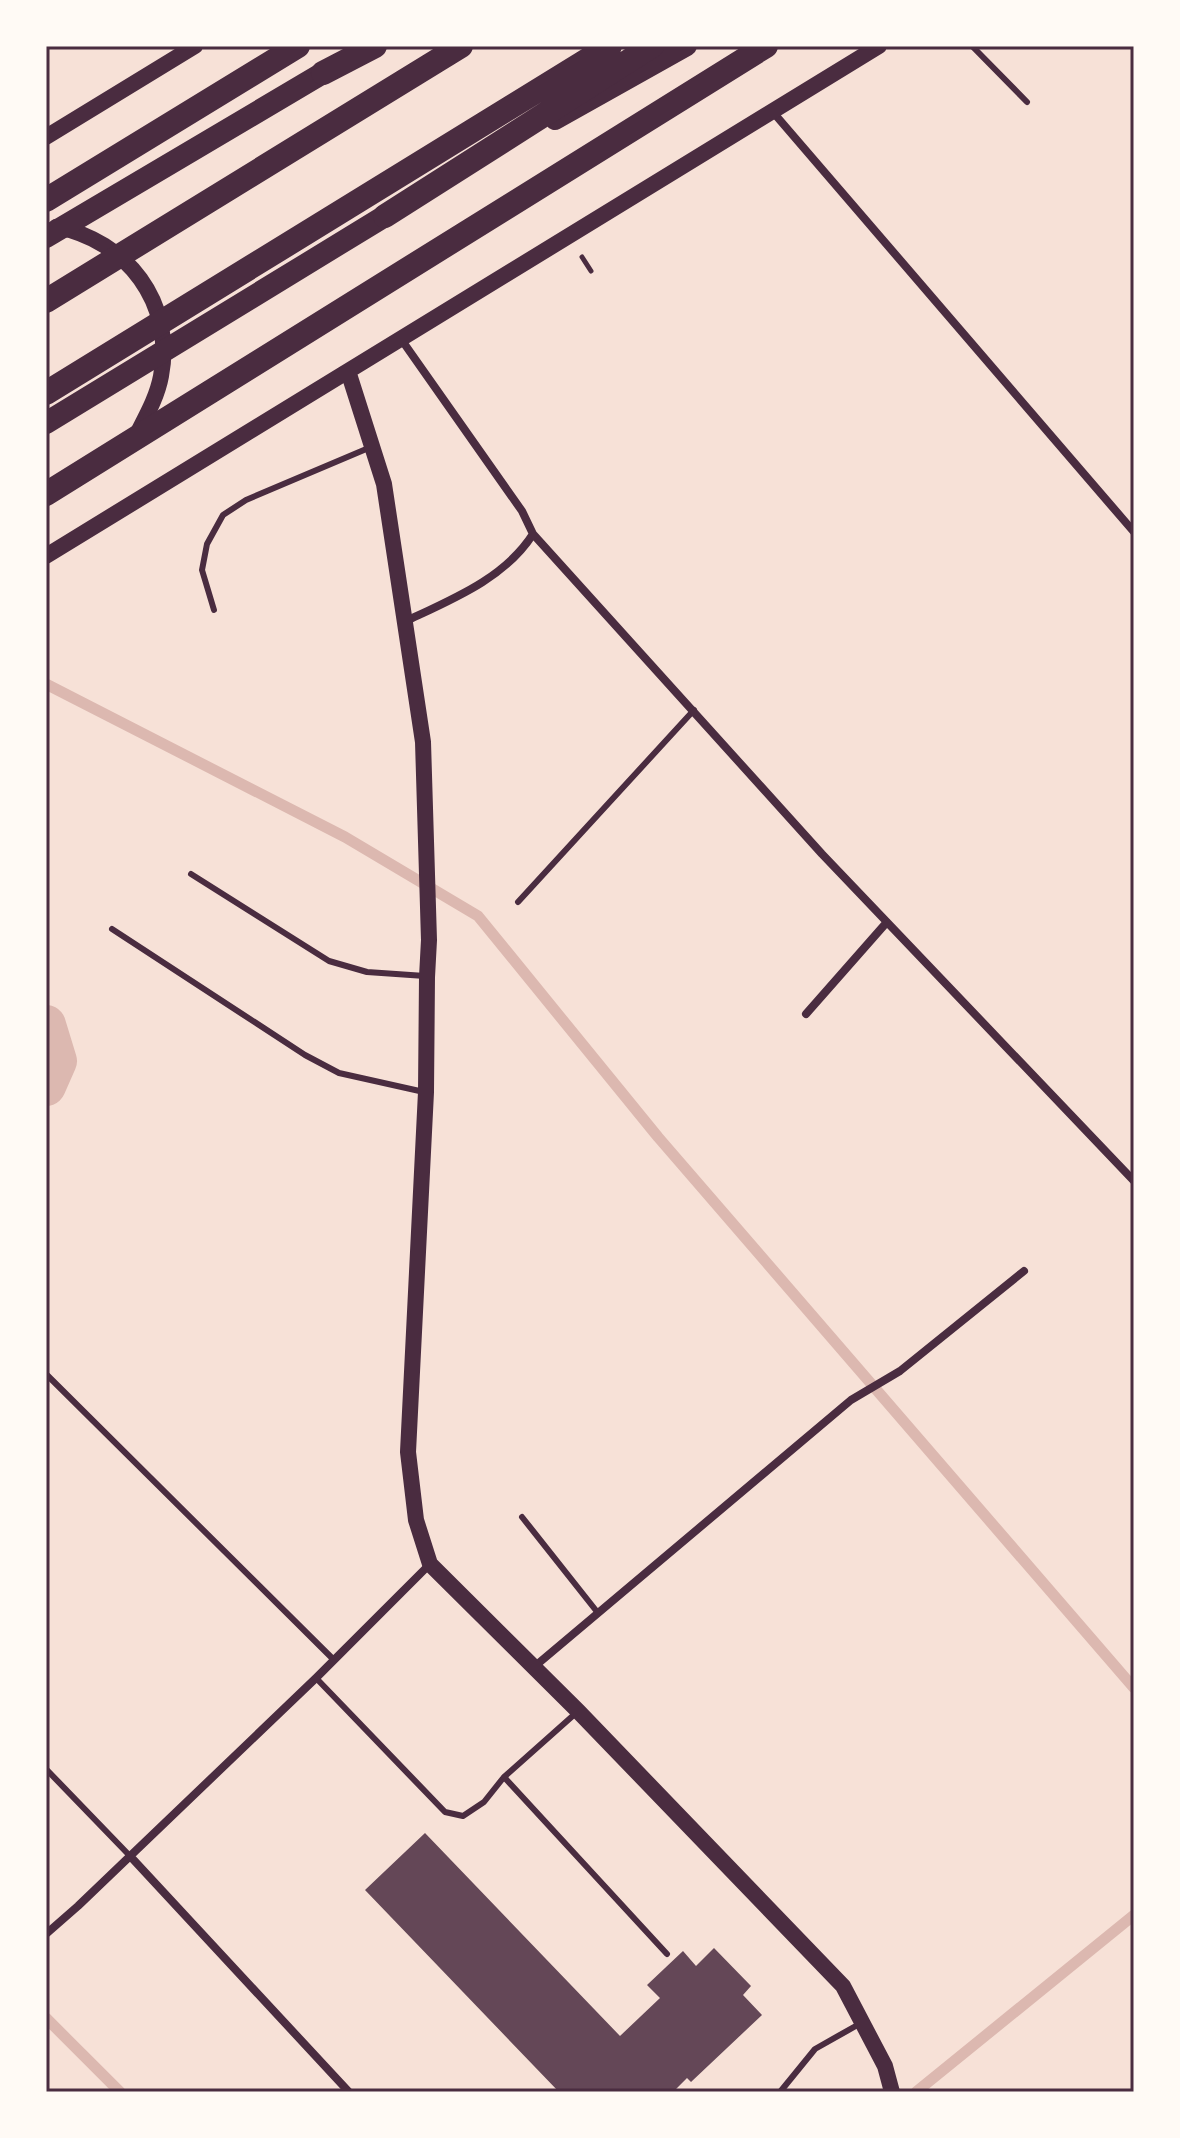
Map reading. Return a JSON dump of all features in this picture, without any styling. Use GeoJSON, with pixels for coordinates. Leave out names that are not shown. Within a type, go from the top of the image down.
{"type":"FeatureCollection","features":[{"type":"Feature","properties":{"kind":"highway"},"geometry":{"type":"LineString","coordinates":[[46,200],[298,46]]}},
{"type":"Feature","properties":{"kind":"highway"},"geometry":{"type":"LineString","coordinates":[[46,237],[323,73],[375,46]]}},
{"type":"Feature","properties":{"kind":"highway"},"geometry":{"type":"LineString","coordinates":[[46,301],[461,46]]}},
{"type":"Feature","properties":{"kind":"highway"},"geometry":{"type":"LineString","coordinates":[[46,393],[610,46]]}},
{"type":"Feature","properties":{"kind":"highway"},"geometry":{"type":"LineString","coordinates":[[46,423],[385,216],[652,46]]}},
{"type":"Feature","properties":{"kind":"highway"},"geometry":{"type":"LineString","coordinates":[[46,494],[766,46]]}},
{"type":"Feature","properties":{"kind":"main road"},"geometry":{"type":"LineString","coordinates":[[46,137],[195,46]]}},
{"type":"Feature","properties":{"kind":"main road"},"geometry":{"type":"LineString","coordinates":[[323,73],[368,46]]}},
{"type":"Feature","properties":{"kind":"main road"},"geometry":{"type":"LineString","coordinates":[[385,216],[687,46]]}},
{"type":"Feature","properties":{"kind":"main road"},"geometry":{"type":"LineString","coordinates":[[46,556],[879,46]]}},
{"type":"Feature","properties":{"kind":"main road"},"geometry":{"type":"LineString","coordinates":[[46,226],[73,230],[110,247],[137,273],[153,302],[162,333],[164,361],[154,400],[134,439]]}},
{"type":"Feature","properties":{"kind":"main road"},"geometry":{"type":"LineString","coordinates":[[348,371],[384,484],[422,720],[429,940],[426,1092],[408,1452],[416,1520],[430,1564],[578,1711],[843,1986],[885,2066],[892,2092]]}},
{"type":"Feature","properties":{"kind":"street"},"geometry":{"type":"LineString","coordinates":[[772,111],[1134,532]]}},
{"type":"Feature","properties":{"kind":"street"},"geometry":{"type":"LineString","coordinates":[[401,338],[522,511],[533,534],[822,854],[1134,1181]]}},
{"type":"Feature","properties":{"kind":"street"},"geometry":{"type":"LineString","coordinates":[[406,621],[468,592],[521,553],[533,534]]}},
{"type":"Feature","properties":{"kind":"street"},"geometry":{"type":"LineString","coordinates":[[806,1014],[887,922]]}},
{"type":"Feature","properties":{"kind":"street"},"geometry":{"type":"LineString","coordinates":[[534,1667],[851,1400],[900,1371],[1024,1271]]}},
{"type":"Feature","properties":{"kind":"street"},"geometry":{"type":"LineString","coordinates":[[46,1934],[316,1678],[430,1564]]}},
{"type":"Feature","properties":{"kind":"street"},"geometry":{"type":"LineString","coordinates":[[130,1856],[349,2092]]}},
{"type":"Feature","properties":{"kind":"lane"},"geometry":{"type":"LineString","coordinates":[[972,46],[1027,102]]}},
{"type":"Feature","properties":{"kind":"lane"},"geometry":{"type":"LineString","coordinates":[[214,610],[202,570],[207,544],[223,515],[246,500],[374,446]]}},
{"type":"Feature","properties":{"kind":"lane"},"geometry":{"type":"LineString","coordinates":[[518,902],[694,710]]}},
{"type":"Feature","properties":{"kind":"lane"},"geometry":{"type":"LineString","coordinates":[[191,874],[329,961],[367,972],[427,977]]}},
{"type":"Feature","properties":{"kind":"lane"},"geometry":{"type":"LineString","coordinates":[[112,929],[305,1055],[339,1073],[426,1092]]}},
{"type":"Feature","properties":{"kind":"lane"},"geometry":{"type":"LineString","coordinates":[[46,1374],[334,1660]]}},
{"type":"Feature","properties":{"kind":"lane"},"geometry":{"type":"LineString","coordinates":[[522,1517],[598,1613]]}},
{"type":"Feature","properties":{"kind":"lane"},"geometry":{"type":"LineString","coordinates":[[316,1678],[445,1812],[463,1816],[484,1802],[504,1777],[578,1711]]}},
{"type":"Feature","properties":{"kind":"lane"},"geometry":{"type":"LineString","coordinates":[[46,1769],[130,1856]]}},
{"type":"Feature","properties":{"kind":"lane"},"geometry":{"type":"LineString","coordinates":[[504,1777],[667,1954]]}},
{"type":"Feature","properties":{"kind":"lane"},"geometry":{"type":"LineString","coordinates":[[780,2092],[815,2049],[862,2022]]}},
{"type":"Feature","properties":{"kind":"building"},"geometry":{"type":"Polygon","coordinates":[[[425,1833],[620,2036],[660,1998],[647,1985],[683,1951],[696,1966],[714,1948],[751,1986],[743,1995],[762,2015],[691,2082],[687,2078],[673,2092],[559,2092],[365,1890],[425,1833]]]}},
{"type":"Feature","properties":{"kind":"waterway"},"geometry":{"type":"LineString","coordinates":[[46,684],[345,837],[478,916],[658,1137],[1134,1688]]}},
{"type":"Feature","properties":{"kind":"waterway"},"geometry":{"type":"LineString","coordinates":[[46,1025],[57,1061],[46,1086]]}},
{"type":"Feature","properties":{"kind":"waterway"},"geometry":{"type":"LineString","coordinates":[[916,2092],[1134,1915]]}},
{"type":"Feature","properties":{"kind":"waterway"},"geometry":{"type":"LineString","coordinates":[[46,2018],[120,2092]]}}]}
